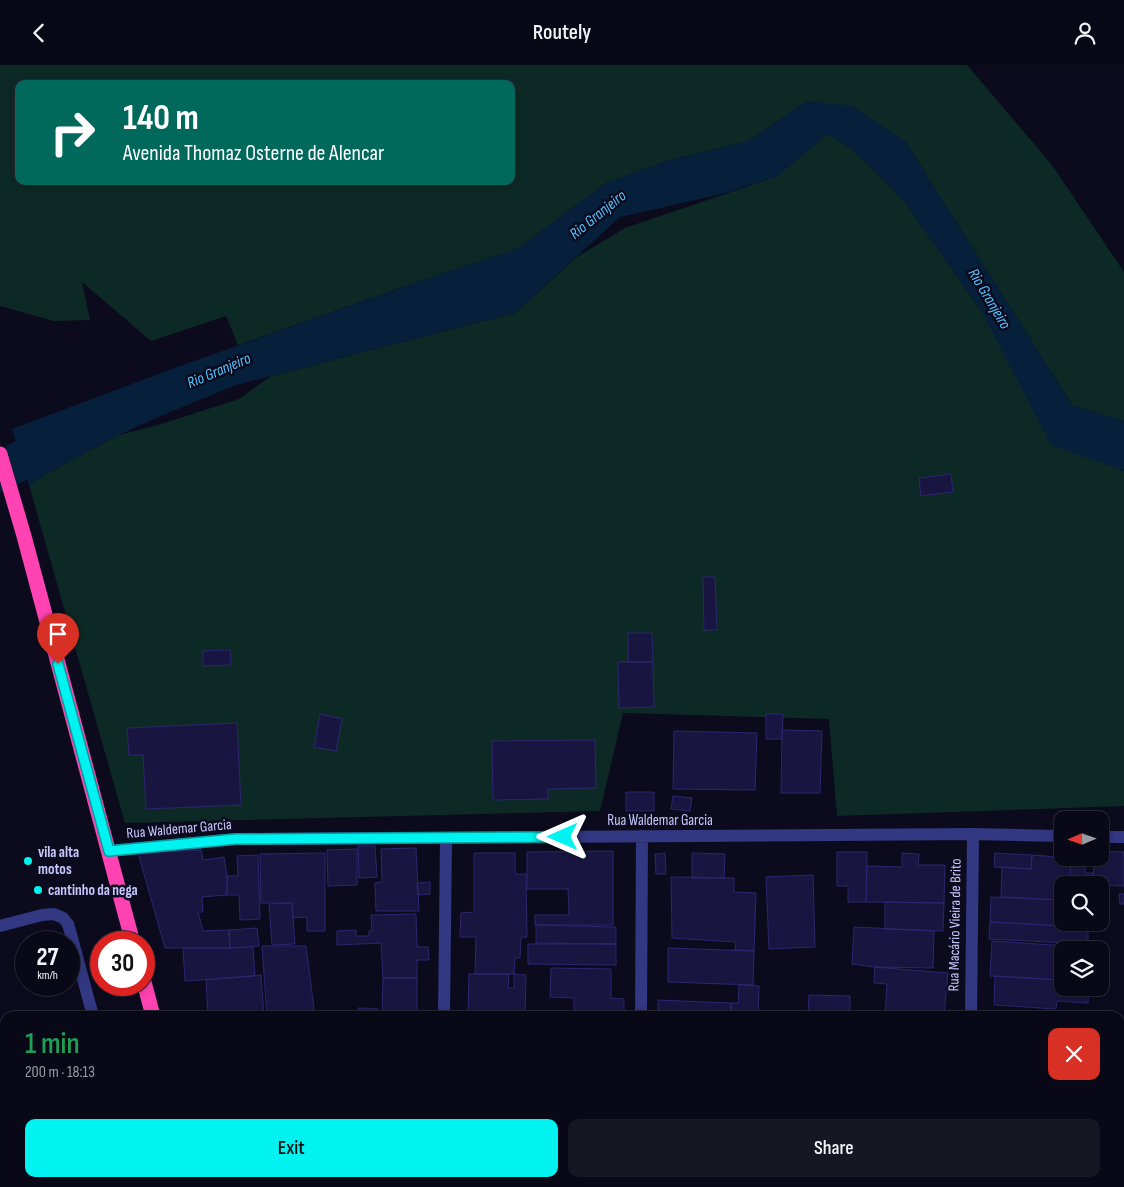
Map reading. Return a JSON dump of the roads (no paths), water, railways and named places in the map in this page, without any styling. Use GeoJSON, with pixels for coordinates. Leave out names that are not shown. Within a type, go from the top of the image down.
{"type":"FeatureCollection","features":[{"type":"Feature","properties":{"kind":"highway"},"geometry":{"type":"LineString","coordinates":[[0,454],[24,536],[130,931]]}},
{"type":"Feature","properties":{"kind":"highway"},"geometry":{"type":"LineString","coordinates":[[148,996],[152,1011]]}},
{"type":"Feature","properties":{"kind":"street","name":"Rua Waldemar Garcia"},"geometry":{"type":"LineString","coordinates":[[108,849],[236,839],[972,834],[1054,836]]}},
{"type":"Feature","properties":{"kind":"street","name":"Rua Macário Vieira de Brito"},"geometry":{"type":"LineString","coordinates":[[971,1011],[972,834]]}},
{"type":"Feature","properties":{"kind":"street"},"geometry":{"type":"LineString","coordinates":[[641,1011],[642,836]]}},
{"type":"Feature","properties":{"kind":"street"},"geometry":{"type":"LineString","coordinates":[[1109,837],[1124,837]]}},
{"type":"Feature","properties":{"kind":"street"},"geometry":{"type":"LineString","coordinates":[[444,1011],[446,838]]}},
{"type":"Feature","properties":{"kind":"street"},"geometry":{"type":"LineString","coordinates":[[0,926],[42,915],[54,914],[63,918],[68,924],[93,1011]]}},
{"type":"Feature","properties":{"kind":"water"},"geometry":{"type":"Polygon","coordinates":[[[807,101],[852,106],[905,141],[1072,405],[1124,421],[1124,471],[1051,445],[982,312],[905,202],[853,150],[828,134],[778,176],[722,194],[620,217],[515,313],[236,385],[119,435],[29,485],[12,429],[180,366],[517,249],[606,183],[670,160],[749,141],[807,101]]]}},
{"type":"Feature","properties":{"kind":"waterway","name":"Rio Granjeiro"},"geometry":{"type":"LineString","coordinates":[[0,472],[68,435]]}},
{"type":"Feature","properties":{"kind":"place","name":"vila alta motos"},"geometry":{"type":"Point","coordinates":[28,861]}},
{"type":"Feature","properties":{"kind":"place","name":"cantinho da nega"},"geometry":{"type":"Point","coordinates":[38,890]}}]}
